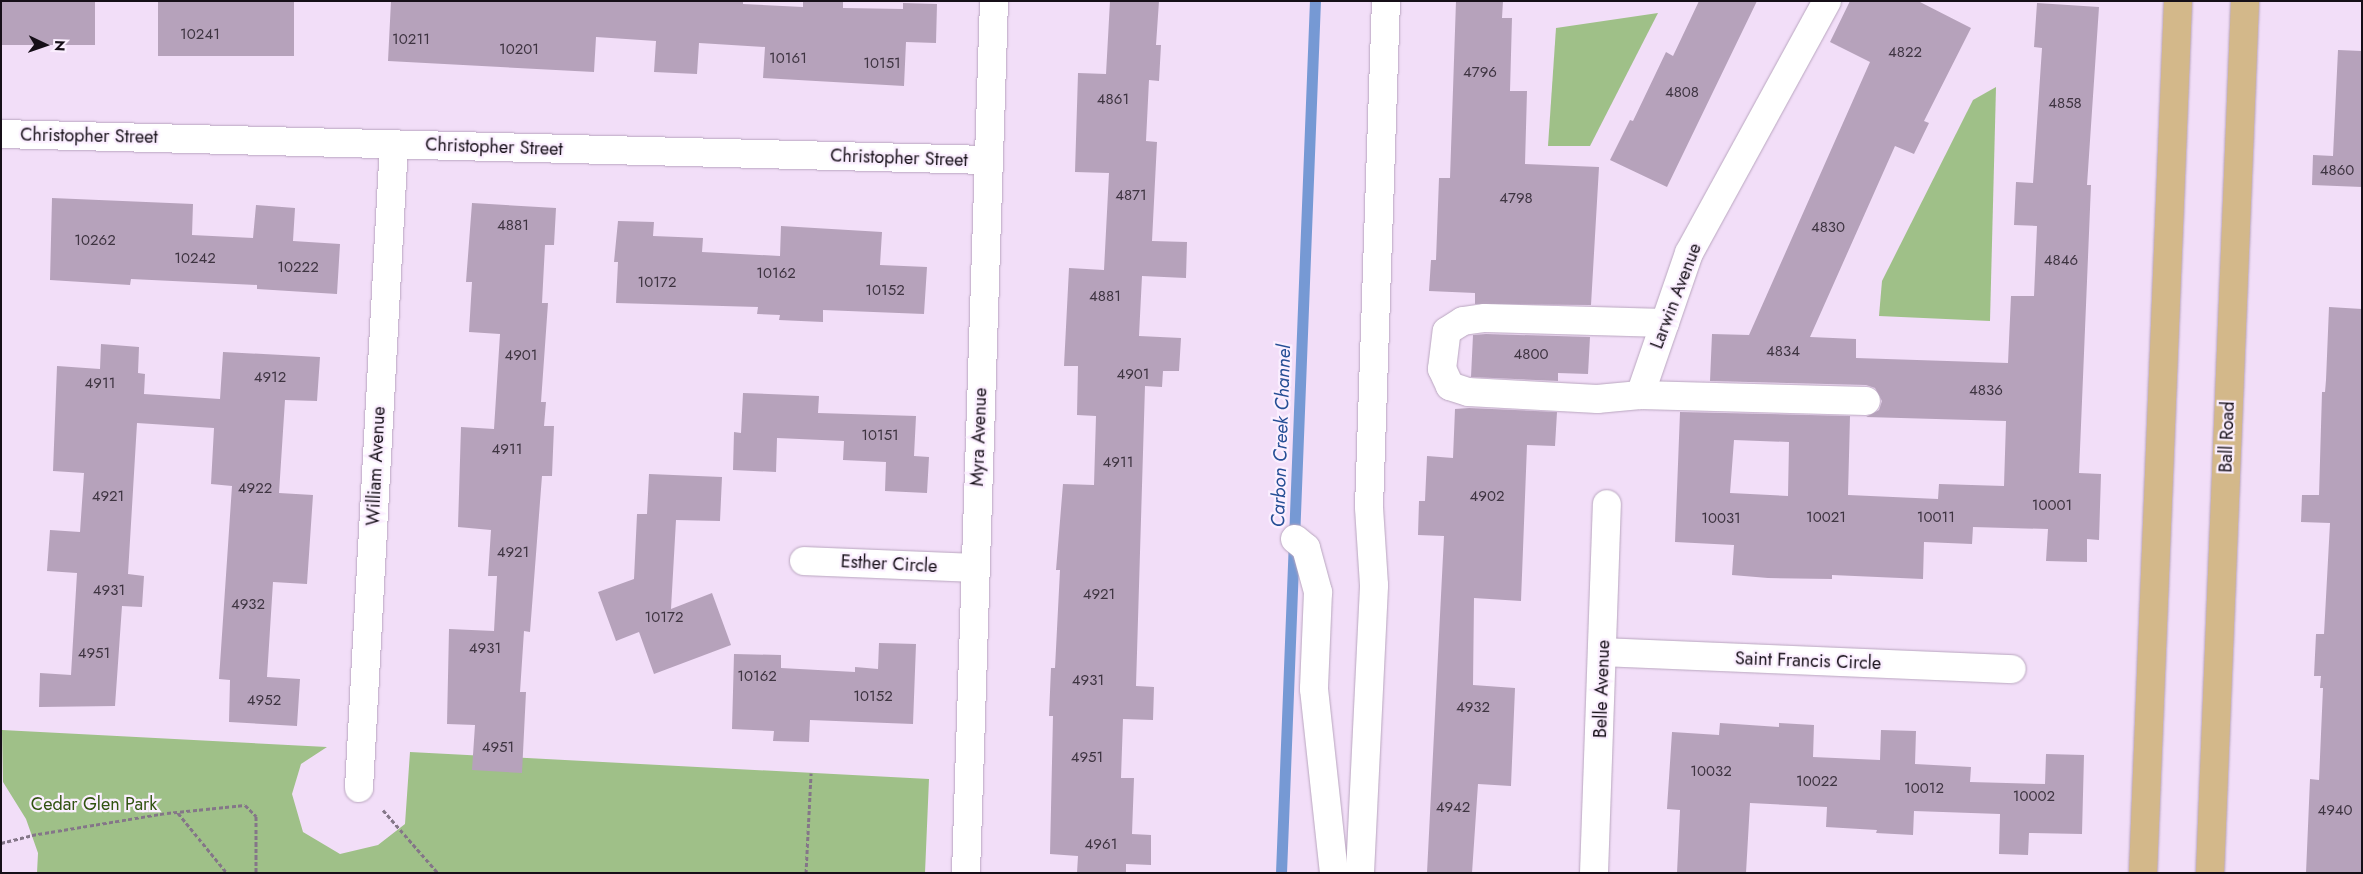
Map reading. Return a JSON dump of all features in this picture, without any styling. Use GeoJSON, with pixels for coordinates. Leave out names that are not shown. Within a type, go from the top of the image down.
{"type":"FeatureCollection","features":[{"type":"Feature","properties":{"kind":"main road"},"geometry":{"type":"LineString","coordinates":[[2143,873],[2178,1]]}},
{"type":"Feature","properties":{"kind":"main road","name":"Ball Road"},"geometry":{"type":"LineString","coordinates":[[2210,873],[2245,1]]}},
{"type":"Feature","properties":{"kind":"street","name":"Myra Avenue"},"geometry":{"type":"LineString","coordinates":[[966,873],[987,160],[994,1]]}},
{"type":"Feature","properties":{"kind":"street"},"geometry":{"type":"LineString","coordinates":[[1360,873],[1374,585],[1369,507],[1386,1]]}},
{"type":"Feature","properties":{"kind":"street","name":"Larwin Avenue"},"geometry":{"type":"LineString","coordinates":[[1640,395],[1689,253],[1827,1]]}},
{"type":"Feature","properties":{"kind":"street","name":"Christopher Street"},"geometry":{"type":"LineString","coordinates":[[1,134],[987,160]]}},
{"type":"Feature","properties":{"kind":"street","name":"William Avenue"},"geometry":{"type":"LineString","coordinates":[[359,788],[394,144]]}},
{"type":"Feature","properties":{"kind":"street"},"geometry":{"type":"LineString","coordinates":[[1665,323],[1485,318],[1463,320],[1447,331],[1442,369],[1450,386],[1459,389],[1597,399],[1640,395],[1866,401]]}},
{"type":"Feature","properties":{"kind":"street","name":"Belle Avenue"},"geometry":{"type":"LineString","coordinates":[[1594,873],[1604,652],[1607,504]]}},
{"type":"Feature","properties":{"kind":"street"},"geometry":{"type":"LineString","coordinates":[[1295,539],[1306,548],[1318,592],[1314,689],[1334,873]]}},
{"type":"Feature","properties":{"kind":"street","name":"Esther Circle"},"geometry":{"type":"LineString","coordinates":[[804,560],[975,568]]}},
{"type":"Feature","properties":{"kind":"street","name":"Saint Francis Circle"},"geometry":{"type":"LineString","coordinates":[[1604,652],[2012,670]]}},
{"type":"Feature","properties":{"kind":"path"},"geometry":{"type":"LineString","coordinates":[[806,873],[811,773]]}},
{"type":"Feature","properties":{"kind":"path"},"geometry":{"type":"LineString","coordinates":[[359,788],[396,822],[438,873]]}},
{"type":"Feature","properties":{"kind":"path"},"geometry":{"type":"LineString","coordinates":[[1,844],[32,835],[245,805],[256,816],[256,873]]}},
{"type":"Feature","properties":{"kind":"path"},"geometry":{"type":"LineString","coordinates":[[178,813],[227,873]]}},
{"type":"Feature","properties":{"kind":"green space"},"geometry":{"type":"Polygon","coordinates":[[[1658,13],[1590,146],[1548,146],[1556,28],[1658,13]]]}},
{"type":"Feature","properties":{"kind":"green space"},"geometry":{"type":"Polygon","coordinates":[[[1996,87],[1990,321],[1879,316],[1882,281],[1973,100],[1996,87]]]}},
{"type":"Feature","properties":{"kind":"green space","name":"Cedar Glen Park"},"geometry":{"type":"Polygon","coordinates":[[[2,730],[327,747],[301,764],[292,794],[303,832],[340,854],[378,845],[405,824],[410,752],[929,779],[925,873],[37,873],[38,853],[26,819],[3,782],[2,730]]]}},
{"type":"Feature","properties":{"kind":"building"},"geometry":{"type":"Polygon","coordinates":[[[1,1],[95,1],[95,45],[1,45],[1,1]]]}},
{"type":"Feature","properties":{"kind":"building"},"geometry":{"type":"Polygon","coordinates":[[[158,1],[294,1],[294,56],[158,56],[158,1]]]}},
{"type":"Feature","properties":{"kind":"building"},"geometry":{"type":"Polygon","coordinates":[[[391,1],[743,1],[743,4],[803,7],[803,1],[843,1],[843,8],[903,9],[903,3],[937,4],[936,43],[906,42],[904,86],[763,78],[765,47],[699,43],[697,74],[654,72],[656,41],[596,37],[594,72],[388,61],[391,1]]]}},
{"type":"Feature","properties":{"kind":"building"},"geometry":{"type":"Polygon","coordinates":[[[1110,1],[1159,1],[1156,45],[1161,45],[1159,81],[1149,80],[1146,141],[1157,142],[1152,241],[1187,242],[1186,278],[1142,276],[1139,336],[1181,338],[1179,371],[1163,371],[1162,387],[1145,386],[1136,686],[1154,687],[1153,720],[1123,719],[1121,778],[1134,778],[1132,834],[1151,835],[1151,865],[1126,864],[1126,873],[1077,873],[1078,856],[1050,854],[1053,716],[1049,716],[1051,668],[1055,668],[1060,570],[1056,570],[1063,484],[1094,485],[1096,416],[1077,415],[1078,366],[1064,366],[1069,268],[1104,270],[1109,173],[1075,172],[1078,73],[1106,74],[1110,1]]]}},
{"type":"Feature","properties":{"kind":"building"},"geometry":{"type":"Polygon","coordinates":[[[1456,1],[1503,1],[1502,18],[1512,18],[1510,91],[1527,91],[1525,164],[1599,167],[1591,305],[1475,304],[1475,293],[1429,291],[1431,260],[1436,260],[1439,178],[1450,178],[1456,1]]]}},
{"type":"Feature","properties":{"kind":"building"},"geometry":{"type":"Polygon","coordinates":[[[1699,1],[1757,1],[1667,187],[1610,160],[1630,120],[1633,121],[1666,52],[1673,56],[1699,1]]]}},
{"type":"Feature","properties":{"kind":"building"},"geometry":{"type":"Polygon","coordinates":[[[1850,1],[1918,1],[1971,28],[1924,121],[1929,123],[1914,154],[1895,146],[1810,337],[1856,339],[1856,358],[2008,363],[2011,296],[2034,296],[2037,226],[2014,225],[2016,182],[2033,183],[2042,48],[2034,47],[2037,3],[2099,7],[2087,185],[2091,185],[2079,473],[2101,474],[2099,540],[2087,539],[2087,562],[2046,561],[2048,529],[1973,527],[1972,544],[1924,542],[1923,579],[1832,575],[1832,579],[1768,578],[1732,575],[1734,545],[1675,542],[1680,412],[1850,416],[1848,495],[1938,499],[1939,484],[2004,486],[2006,421],[1866,417],[1879,410],[1882,401],[1875,388],[1866,385],[1710,381],[1712,334],[1749,335],[1870,62],[1830,42],[1850,1]],[[1734,440],[1730,493],[1788,496],[1789,442],[1734,440]]]}},
{"type":"Feature","properties":{"kind":"building"},"geometry":{"type":"Polygon","coordinates":[[[2338,50],[2362,51],[2362,187],[2312,185],[2313,155],[2333,156],[2338,50]]]}},
{"type":"Feature","properties":{"kind":"building"},"geometry":{"type":"Polygon","coordinates":[[[52,198],[193,204],[192,235],[253,238],[256,205],[295,208],[293,241],[340,244],[337,294],[257,289],[257,285],[131,279],[130,285],[50,280],[52,198]]]}},
{"type":"Feature","properties":{"kind":"building"},"geometry":{"type":"Polygon","coordinates":[[[472,203],[556,208],[554,245],[545,245],[542,303],[548,303],[541,402],[546,402],[544,426],[554,426],[552,476],[542,476],[530,632],[524,631],[520,692],[526,692],[522,773],[472,770],[475,725],[447,724],[449,629],[494,631],[497,576],[488,576],[491,530],[458,527],[461,427],[494,429],[500,334],[469,332],[472,282],[466,282],[472,203]]]}},
{"type":"Feature","properties":{"kind":"building"},"geometry":{"type":"Polygon","coordinates":[[[618,221],[654,222],[653,236],[703,238],[702,252],[780,256],[781,226],[882,232],[880,265],[927,267],[924,314],[823,310],[823,322],[779,320],[780,315],[757,314],[758,307],[616,303],[618,262],[614,262],[618,221]]]}},
{"type":"Feature","properties":{"kind":"building"},"geometry":{"type":"Polygon","coordinates":[[[2329,307],[2362,309],[2362,873],[2306,873],[2310,779],[2319,780],[2323,688],[2320,688],[2321,676],[2314,676],[2316,634],[2324,634],[2330,523],[2301,522],[2302,495],[2319,495],[2322,392],[2325,392],[2326,380],[2329,307]]]}},
{"type":"Feature","properties":{"kind":"building"},"geometry":{"type":"Polygon","coordinates":[[[1473,335],[1590,337],[1588,374],[1558,373],[1558,381],[1471,377],[1473,335]]]}},
{"type":"Feature","properties":{"kind":"building"},"geometry":{"type":"Polygon","coordinates":[[[101,344],[139,347],[138,373],[145,374],[144,394],[220,399],[223,352],[320,357],[317,401],[285,400],[279,493],[313,495],[307,584],[273,582],[267,677],[300,679],[297,726],[229,722],[230,680],[219,679],[232,486],[211,484],[214,428],[137,423],[128,574],[144,576],[142,607],[122,606],[115,706],[39,707],[40,673],[71,675],[77,573],[47,571],[50,530],[80,532],[84,473],[53,471],[57,366],[100,369],[101,344]]]}},
{"type":"Feature","properties":{"kind":"building"},"geometry":{"type":"Polygon","coordinates":[[[743,393],[819,396],[818,413],[916,416],[914,456],[929,457],[927,493],[885,491],[886,462],[843,460],[844,441],[777,438],[776,472],[733,470],[734,432],[741,433],[743,393]]]}},
{"type":"Feature","properties":{"kind":"building"},"geometry":{"type":"Polygon","coordinates":[[[1455,409],[1557,412],[1555,446],[1527,445],[1521,601],[1474,598],[1473,685],[1515,688],[1511,786],[1478,784],[1472,873],[1427,873],[1444,536],[1418,535],[1419,501],[1425,501],[1427,456],[1453,458],[1455,409]]]}},
{"type":"Feature","properties":{"kind":"building"},"geometry":{"type":"Polygon","coordinates":[[[649,474],[722,477],[720,521],[676,520],[671,609],[712,593],[731,645],[654,674],[639,632],[616,641],[598,592],[634,579],[637,514],[647,514],[649,474]]]}},
{"type":"Feature","properties":{"kind":"building"},"geometry":{"type":"Polygon","coordinates":[[[879,643],[916,644],[913,724],[810,720],[809,742],[773,741],[774,731],[732,729],[734,654],[781,655],[781,668],[855,672],[855,667],[878,669],[879,643]]]}},
{"type":"Feature","properties":{"kind":"building"},"geometry":{"type":"Polygon","coordinates":[[[1720,723],[1779,727],[1779,723],[1814,725],[1813,757],[1880,760],[1881,730],[1916,731],[1915,764],[1971,767],[1970,782],[2045,784],[2046,754],[2084,755],[2082,834],[2029,833],[2028,855],[1999,854],[2000,814],[1914,811],[1913,835],[1876,833],[1877,830],[1826,827],[1827,807],[1750,803],[1746,873],[1677,873],[1680,810],[1667,809],[1672,732],[1719,735],[1720,723]]]}},
{"type":"Feature","properties":{"kind":"waterway","name":"Carbon Creek Channel"},"geometry":{"type":"LineString","coordinates":[[1281,873],[1315,1]]}}]}
